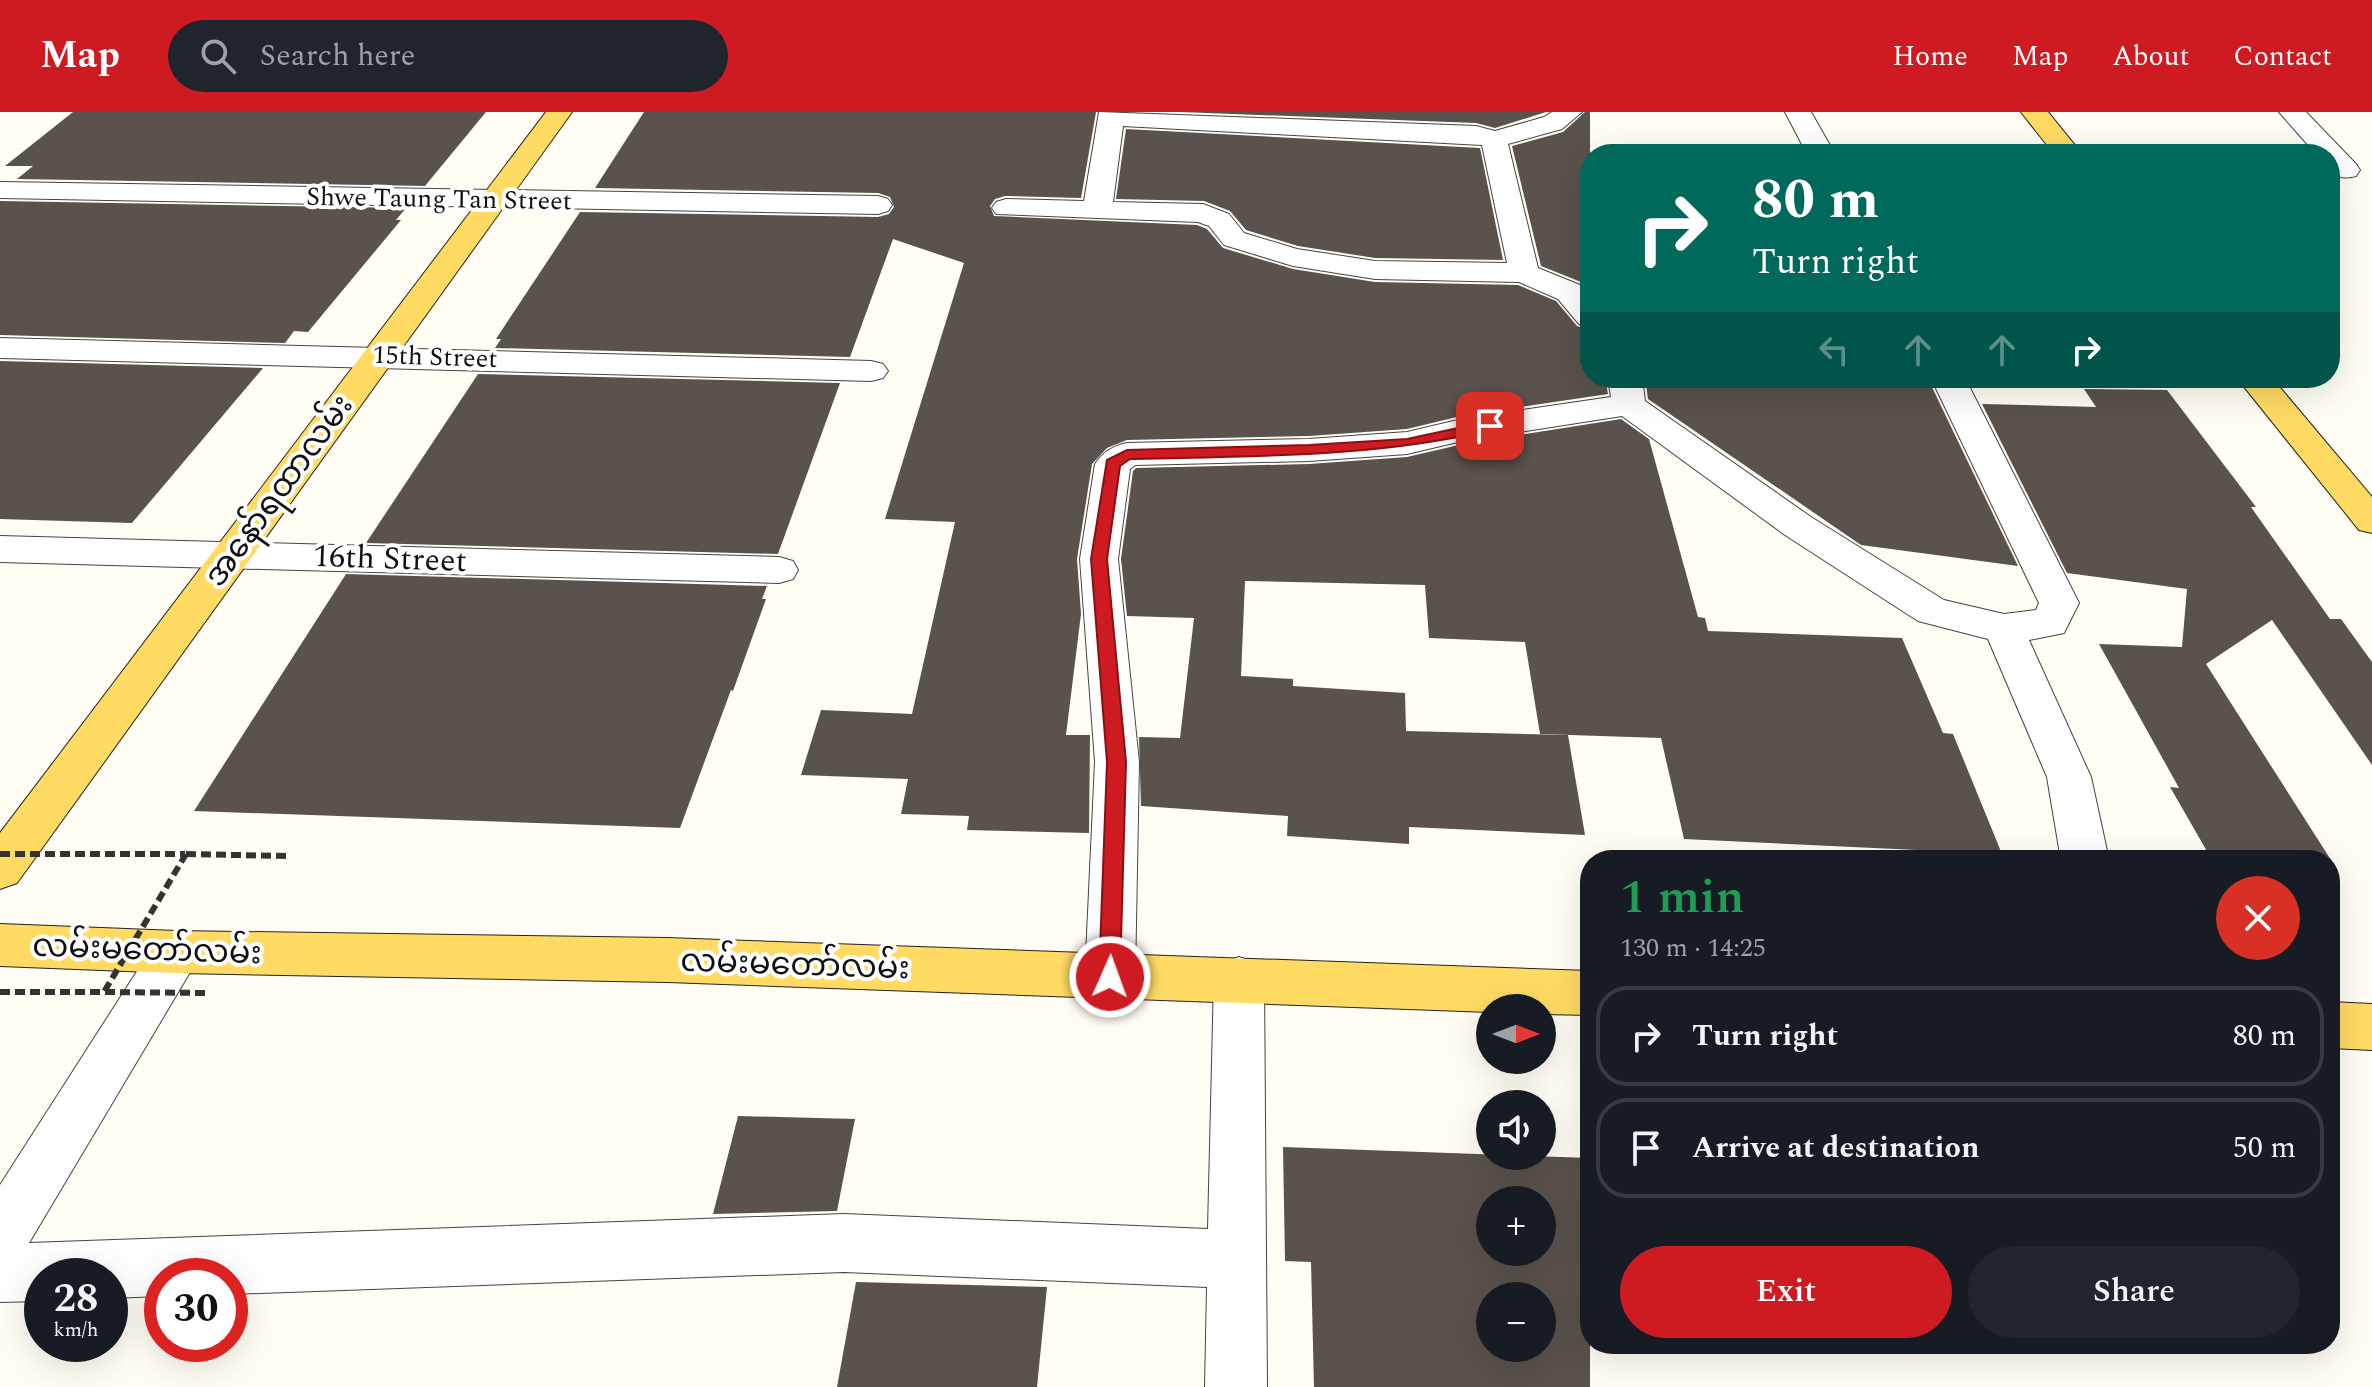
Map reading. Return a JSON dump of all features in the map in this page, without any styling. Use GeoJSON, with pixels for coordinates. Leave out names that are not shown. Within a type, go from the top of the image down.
{"type":"FeatureCollection","features":[{"type":"Feature","properties":{"kind":"main road","name":"အနော်ရထာလမ်း"},"geometry":{"type":"LineString","coordinates":[[0,869],[559,112]]}},
{"type":"Feature","properties":{"kind":"main road"},"geometry":{"type":"LineString","coordinates":[[2034,112],[2060,144]]}},
{"type":"Feature","properties":{"kind":"main road"},"geometry":{"type":"LineString","coordinates":[[2262,388],[2372,521]]}},
{"type":"Feature","properties":{"kind":"main road","name":"လမ်းမတော်လမ်း"},"geometry":{"type":"LineString","coordinates":[[0,945],[192,973],[667,960],[1580,993]]}},
{"type":"Feature","properties":{"kind":"main road"},"geometry":{"type":"LineString","coordinates":[[2340,1025],[2372,1027]]}},
{"type":"Feature","properties":{"kind":"street"},"geometry":{"type":"LineString","coordinates":[[1097,210],[1113,115],[1387,121],[1476,134],[1494,140],[1553,123],[1569,112]]}},
{"type":"Feature","properties":{"kind":"street"},"geometry":{"type":"LineString","coordinates":[[1798,112],[1816,144]]}},
{"type":"Feature","properties":{"kind":"street"},"geometry":{"type":"LineString","coordinates":[[2292,112],[2323,144]]}},
{"type":"Feature","properties":{"kind":"street"},"geometry":{"type":"LineString","coordinates":[[1494,140],[1524,273]]}},
{"type":"Feature","properties":{"kind":"street","name":"Shwe Taung Tan Street"},"geometry":{"type":"LineString","coordinates":[[0,190],[878,205]]}},
{"type":"Feature","properties":{"kind":"street"},"geometry":{"type":"LineString","coordinates":[[1006,208],[1203,213],[1219,220],[1234,239],[1293,257],[1375,270],[1524,273],[1569,292],[1580,305]]}},
{"type":"Feature","properties":{"kind":"street","name":"15th Street"},"geometry":{"type":"LineString","coordinates":[[0,348],[378,355],[871,371]]}},
{"type":"Feature","properties":{"kind":"street"},"geometry":{"type":"LineString","coordinates":[[1110,977],[1117,762],[1099,559],[1113,464],[1127,454],[1309,450],[1407,443],[1627,392],[1798,526],[1932,611],[2004,628],[2050,623],[2059,603],[1953,388]]}},
{"type":"Feature","properties":{"kind":"street","name":"16th Street"},"geometry":{"type":"LineString","coordinates":[[0,549],[779,570]]}},
{"type":"Feature","properties":{"kind":"street"},"geometry":{"type":"LineString","coordinates":[[2004,628],[2069,777],[2083,850]]}},
{"type":"Feature","properties":{"kind":"street"},"geometry":{"type":"LineString","coordinates":[[0,1237],[192,973]]}},
{"type":"Feature","properties":{"kind":"street"},"geometry":{"type":"LineString","coordinates":[[1236,1387],[1239,979]]}},
{"type":"Feature","properties":{"kind":"street"},"geometry":{"type":"LineString","coordinates":[[0,1273],[844,1243],[1236,1259]]}},
{"type":"Feature","properties":{"kind":"path"},"geometry":{"type":"LineString","coordinates":[[0,854],[287,856]]}},
{"type":"Feature","properties":{"kind":"path"},"geometry":{"type":"LineString","coordinates":[[104,992],[186,854]]}},
{"type":"Feature","properties":{"kind":"path"},"geometry":{"type":"LineString","coordinates":[[0,992],[104,992],[192,973]]}},
{"type":"Feature","properties":{"kind":"building"},"geometry":{"type":"Polygon","coordinates":[[[73,112],[486,112],[425,186],[17,179],[33,166],[5,166],[73,112]]]}},
{"type":"Feature","properties":{"kind":"building"},"geometry":{"type":"Polygon","coordinates":[[[644,112],[1096,112],[1081,198],[1005,196],[995,199],[990,206],[994,216],[1197,225],[1207,229],[1223,248],[1293,269],[1375,282],[1518,285],[1556,301],[1580,327],[1580,388],[1607,388],[1608,394],[1461,416],[1407,429],[1309,436],[1127,440],[1107,448],[1092,464],[1077,559],[1081,614],[1066,735],[1090,735],[1089,833],[967,830],[969,816],[901,814],[908,779],[801,775],[821,710],[912,714],[955,522],[885,519],[964,263],[893,239],[850,357],[495,348],[501,339],[496,339],[580,212],[878,217],[889,214],[894,207],[890,197],[878,193],[595,188],[644,112]]]}},
{"type":"Feature","properties":{"kind":"building"},"geometry":{"type":"Polygon","coordinates":[[[1180,112],[1546,112],[1495,128],[1476,123],[1180,112]]]}},
{"type":"Feature","properties":{"kind":"building"},"geometry":{"type":"Polygon","coordinates":[[[1585,112],[1590,112],[1590,144],[1580,144],[1580,282],[1541,266],[1512,146],[1563,132],[1585,112]]]}},
{"type":"Feature","properties":{"kind":"building"},"geometry":{"type":"Polygon","coordinates":[[[1126,129],[1480,148],[1503,260],[1375,258],[1298,246],[1246,230],[1230,211],[1204,201],[1116,199],[1126,129]]]}},
{"type":"Feature","properties":{"kind":"building"},"geometry":{"type":"Polygon","coordinates":[[[0,201],[406,208],[396,220],[401,220],[308,332],[294,331],[285,343],[0,335],[0,201]]]}},
{"type":"Feature","properties":{"kind":"building"},"geometry":{"type":"Polygon","coordinates":[[[0,361],[263,368],[132,523],[0,519],[0,361]]]}},
{"type":"Feature","properties":{"kind":"building"},"geometry":{"type":"Polygon","coordinates":[[[478,374],[840,383],[778,554],[366,543],[478,374]]]}},
{"type":"Feature","properties":{"kind":"building"},"geometry":{"type":"Polygon","coordinates":[[[1647,388],[1932,388],[2018,566],[1861,545],[1648,399],[1647,388]]]}},
{"type":"Feature","properties":{"kind":"building"},"geometry":{"type":"Polygon","coordinates":[[[2084,389],[2167,390],[2256,507],[2251,507],[2330,619],[2341,619],[2372,662],[2372,765],[2272,620],[2206,664],[2325,850],[2206,850],[2170,787],[2179,788],[2099,644],[2182,647],[2187,589],[2067,573],[1982,404],[2096,407],[2084,389]]]}},
{"type":"Feature","properties":{"kind":"building"},"geometry":{"type":"Polygon","coordinates":[[[1621,419],[1649,439],[1698,617],[1705,618],[1708,631],[1902,638],[1943,733],[1953,734],[2000,850],[1917,850],[1684,839],[1661,738],[1540,734],[1525,642],[1429,638],[1425,585],[1245,581],[1241,676],[1293,679],[1293,686],[1405,693],[1406,731],[1568,735],[1585,835],[1409,827],[1409,844],[1287,836],[1288,816],[1141,806],[1139,737],[1180,738],[1194,618],[1127,616],[1121,559],[1133,471],[1136,468],[1309,464],[1407,457],[1463,444],[1621,419]]]}},
{"type":"Feature","properties":{"kind":"building"},"geometry":{"type":"Polygon","coordinates":[[[346,574],[767,586],[762,599],[766,599],[733,691],[680,828],[194,811],[346,574]]]}},
{"type":"Feature","properties":{"kind":"building"},"geometry":{"type":"Polygon","coordinates":[[[738,1116],[855,1119],[837,1211],[713,1214],[738,1116]]]}},
{"type":"Feature","properties":{"kind":"building"},"geometry":{"type":"Polygon","coordinates":[[[1283,1147],[1476,1154],[1476,1170],[1556,1170],[1556,1157],[1580,1158],[1580,1354],[1590,1354],[1590,1387],[1314,1387],[1311,1262],[1285,1261],[1283,1147]]]}},
{"type":"Feature","properties":{"kind":"building"},"geometry":{"type":"Polygon","coordinates":[[[856,1282],[1047,1287],[1037,1387],[837,1387],[856,1282]]]}},
{"type":"Feature","properties":{"kind":"route"},"geometry":{"type":"LineString","coordinates":[[1110,977],[1117,762],[1099,559],[1113,464],[1127,454],[1309,450],[1407,443],[1490,426]]}}]}
